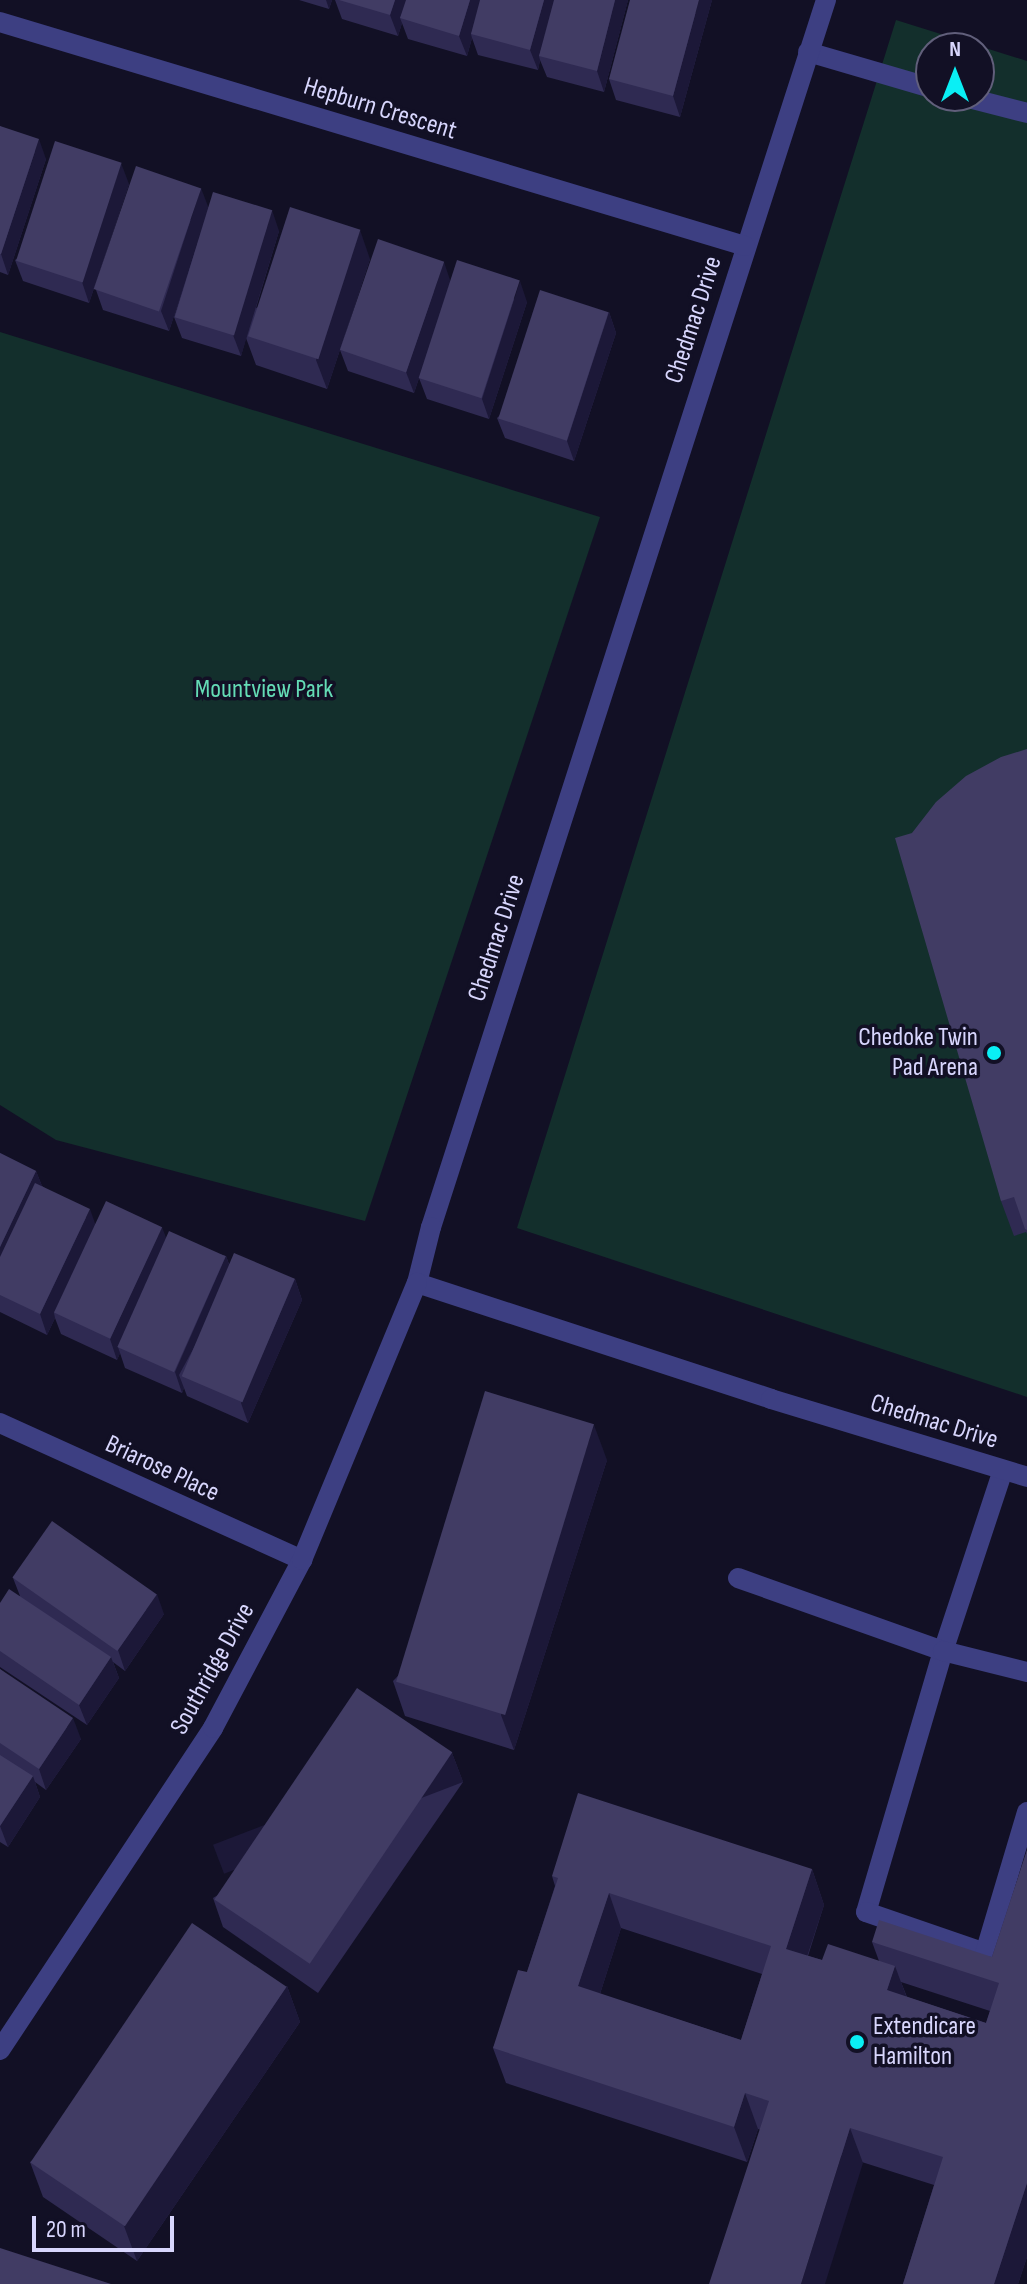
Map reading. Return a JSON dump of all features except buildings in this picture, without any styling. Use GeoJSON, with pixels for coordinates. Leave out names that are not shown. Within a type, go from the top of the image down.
{"type":"FeatureCollection","features":[{"type":"Feature","properties":{"kind":"street","name":"Chedmac Drive"},"geometry":{"type":"LineString","coordinates":[[826,0],[431,1227],[417,1283],[1027,1477]]}},
{"type":"Feature","properties":{"kind":"street","name":"Hepburn Crescent"},"geometry":{"type":"LineString","coordinates":[[0,22],[745,246]]}},
{"type":"Feature","properties":{"kind":"street"},"geometry":{"type":"LineString","coordinates":[[808,52],[915,83]]}},
{"type":"Feature","properties":{"kind":"street"},"geometry":{"type":"LineString","coordinates":[[995,105],[1027,113]]}},
{"type":"Feature","properties":{"kind":"street","name":"Southridge Drive"},"geometry":{"type":"LineString","coordinates":[[0,2050],[213,1728],[302,1560],[417,1283]]}},
{"type":"Feature","properties":{"kind":"street","name":"Briarose Place"},"geometry":{"type":"LineString","coordinates":[[0,1423],[302,1560]]}},
{"type":"Feature","properties":{"kind":"street"},"geometry":{"type":"LineString","coordinates":[[1003,1470],[943,1651],[866,1912],[985,1953],[1027,1812]]}},
{"type":"Feature","properties":{"kind":"street"},"geometry":{"type":"LineString","coordinates":[[738,1578],[943,1651],[1027,1672]]}},
{"type":"Feature","properties":{"kind":"green space"},"geometry":{"type":"Polygon","coordinates":[[[896,20],[934,32],[915,32],[915,112],[995,112],[995,51],[1027,61],[1027,1397],[517,1228],[896,20]]]}},
{"type":"Feature","properties":{"kind":"green space","name":"Mountview Park"},"geometry":{"type":"Polygon","coordinates":[[[0,332],[600,517],[365,1221],[56,1140],[0,1105],[0,332]]]}},
{"type":"Feature","properties":{"kind":"place","name":"Chedoke Twin Pad Arena"},"geometry":{"type":"Point","coordinates":[994,1053]}},
{"type":"Feature","properties":{"kind":"place","name":"Extendicare Hamilton"},"geometry":{"type":"Point","coordinates":[857,2042]}}]}
